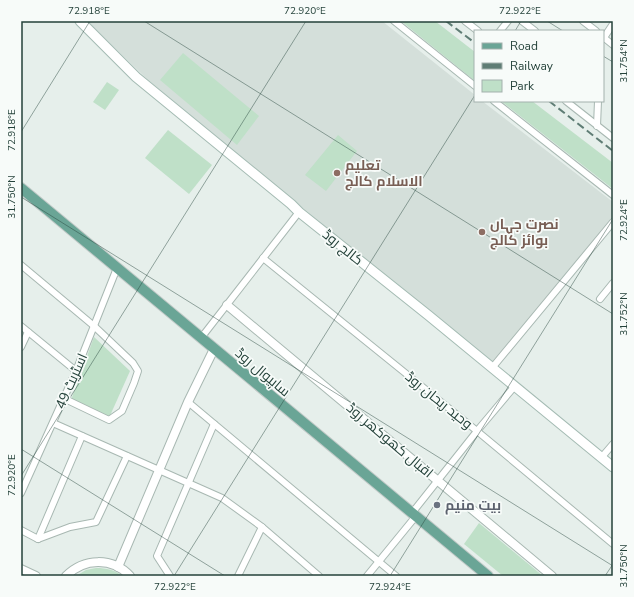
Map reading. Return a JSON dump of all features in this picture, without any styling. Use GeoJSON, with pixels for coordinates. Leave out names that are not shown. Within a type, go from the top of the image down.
{"type":"FeatureCollection","features":[{"type":"Feature","properties":{"kind":"main road","name":"کالج روڈ"},"geometry":{"type":"LineString","coordinates":[[80,21],[136,77],[613,468]]}},
{"type":"Feature","properties":{"kind":"main road","name":"ساہیوال روڈ"},"geometry":{"type":"LineString","coordinates":[[21,188],[488,576]]}},
{"type":"Feature","properties":{"kind":"street"},"geometry":{"type":"LineString","coordinates":[[394,21],[474,85]]}},
{"type":"Feature","properties":{"kind":"street"},"geometry":{"type":"LineString","coordinates":[[465,21],[477,30]]}},
{"type":"Feature","properties":{"kind":"street"},"geometry":{"type":"LineString","coordinates":[[501,30],[508,21]]}},
{"type":"Feature","properties":{"kind":"street"},"geometry":{"type":"LineString","coordinates":[[522,21],[534,30]]}},
{"type":"Feature","properties":{"kind":"street"},"geometry":{"type":"LineString","coordinates":[[583,21],[595,30]]}},
{"type":"Feature","properties":{"kind":"street"},"geometry":{"type":"LineString","coordinates":[[604,36],[613,24]]}},
{"type":"Feature","properties":{"kind":"street"},"geometry":{"type":"LineString","coordinates":[[604,38],[613,45]]}},
{"type":"Feature","properties":{"kind":"street"},"geometry":{"type":"LineString","coordinates":[[495,102],[613,195]]}},
{"type":"Feature","properties":{"kind":"street"},"geometry":{"type":"LineString","coordinates":[[567,102],[613,138]]}},
{"type":"Feature","properties":{"kind":"street"},"geometry":{"type":"LineString","coordinates":[[597,126],[598,102]]}},
{"type":"Feature","properties":{"kind":"street"},"geometry":{"type":"LineString","coordinates":[[201,338],[299,212]]}},
{"type":"Feature","properties":{"kind":"street"},"geometry":{"type":"LineString","coordinates":[[492,368],[613,222]]}},
{"type":"Feature","properties":{"kind":"street","name":"وحید ریحان روڈ"},"geometry":{"type":"LineString","coordinates":[[262,258],[477,431],[613,544]]}},
{"type":"Feature","properties":{"kind":"street"},"geometry":{"type":"LineString","coordinates":[[21,265],[94,326],[136,366],[138,371],[122,410],[109,420],[63,398]]}},
{"type":"Feature","properties":{"kind":"street","name":"اسٹریٹ 49"},"geometry":{"type":"LineString","coordinates":[[21,493],[76,371],[118,268]]}},
{"type":"Feature","properties":{"kind":"street"},"geometry":{"type":"LineString","coordinates":[[600,299],[613,283]]}},
{"type":"Feature","properties":{"kind":"street","name":"اقبال کھوکھر روڈ"},"geometry":{"type":"LineString","coordinates":[[227,305],[552,576]]}},
{"type":"Feature","properties":{"kind":"street"},"geometry":{"type":"LineString","coordinates":[[21,326],[76,371]]}},
{"type":"Feature","properties":{"kind":"street"},"geometry":{"type":"LineString","coordinates":[[21,347],[28,332]]}},
{"type":"Feature","properties":{"kind":"street"},"geometry":{"type":"LineString","coordinates":[[118,567],[188,402],[214,349]]}},
{"type":"Feature","properties":{"kind":"street"},"geometry":{"type":"LineString","coordinates":[[366,576],[438,480],[514,387]]}},
{"type":"Feature","properties":{"kind":"street"},"geometry":{"type":"LineString","coordinates":[[188,402],[396,576]]}},
{"type":"Feature","properties":{"kind":"street"},"geometry":{"type":"LineString","coordinates":[[53,423],[222,498],[262,527],[319,576]]}},
{"type":"Feature","properties":{"kind":"street"},"geometry":{"type":"LineString","coordinates":[[170,576],[157,556],[214,424]]}},
{"type":"Feature","properties":{"kind":"street"},"geometry":{"type":"LineString","coordinates":[[38,539],[82,436]]}},
{"type":"Feature","properties":{"kind":"street"},"geometry":{"type":"LineString","coordinates":[[601,458],[613,444]]}},
{"type":"Feature","properties":{"kind":"street"},"geometry":{"type":"LineString","coordinates":[[21,530],[38,539],[70,527],[96,522],[127,456]]}},
{"type":"Feature","properties":{"kind":"street"},"geometry":{"type":"LineString","coordinates":[[238,576],[262,527]]}},
{"type":"Feature","properties":{"kind":"street"},"geometry":{"type":"LineString","coordinates":[[66,576],[80,566],[89,562],[106,562],[118,567],[130,576]]}},
{"type":"Feature","properties":{"kind":"street"},"geometry":{"type":"LineString","coordinates":[[21,569],[36,576]]}},
{"type":"Feature","properties":{"kind":"shaded area"},"geometry":{"type":"Polygon","coordinates":[[[87,21],[382,21],[474,94],[474,102],[483,102],[613,202],[613,217],[493,362],[351,248],[147,79],[87,21]]]}},
{"type":"Feature","properties":{"kind":"green space"},"geometry":{"type":"Polygon","coordinates":[[[401,21],[435,21],[474,51],[474,80],[401,21]]]}},
{"type":"Feature","properties":{"kind":"green space"},"geometry":{"type":"Polygon","coordinates":[[[183,53],[259,116],[237,145],[160,80],[183,53]]]}},
{"type":"Feature","properties":{"kind":"green space"},"geometry":{"type":"Polygon","coordinates":[[[107,82],[119,90],[105,110],[93,102],[107,82]]]}},
{"type":"Feature","properties":{"kind":"green space"},"geometry":{"type":"Polygon","coordinates":[[[502,102],[533,102],[613,163],[613,189],[502,102]]]}},
{"type":"Feature","properties":{"kind":"green space"},"geometry":{"type":"Polygon","coordinates":[[[168,130],[212,165],[189,194],[145,158],[168,130]]]}},
{"type":"Feature","properties":{"kind":"green space"},"geometry":{"type":"Polygon","coordinates":[[[338,135],[357,151],[326,191],[305,175],[338,135]]]}},
{"type":"Feature","properties":{"kind":"green space"},"geometry":{"type":"Polygon","coordinates":[[[94,337],[130,371],[109,418],[71,400],[94,337]]]}},
{"type":"Feature","properties":{"kind":"green space"},"geometry":{"type":"Polygon","coordinates":[[[479,523],[543,576],[503,576],[464,544],[479,523]]]}},
{"type":"Feature","properties":{"kind":"green space"},"geometry":{"type":"Polygon","coordinates":[[[104,568],[117,572],[123,576],[76,576],[86,570],[104,568]]]}},
{"type":"Feature","properties":{"kind":"railway"},"geometry":{"type":"LineString","coordinates":[[446,21],[474,42]]}},
{"type":"Feature","properties":{"kind":"railway"},"geometry":{"type":"LineString","coordinates":[[550,102],[613,151]]}},
{"type":"Feature","properties":{"kind":"place","name":"تعلیم الاسلام کالج"},"geometry":{"type":"Point","coordinates":[337,173]}},
{"type":"Feature","properties":{"kind":"place","name":"نصرت جہاں بوائز کالج"},"geometry":{"type":"Point","coordinates":[482,232]}},
{"type":"Feature","properties":{"kind":"place","name":"بیتِ منیم"},"geometry":{"type":"Point","coordinates":[437,505]}}]}
